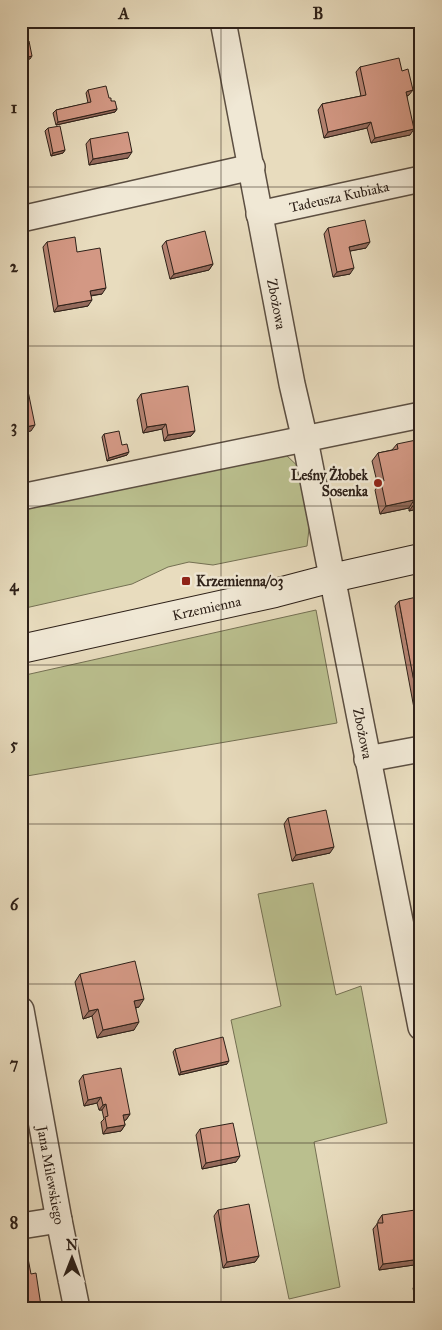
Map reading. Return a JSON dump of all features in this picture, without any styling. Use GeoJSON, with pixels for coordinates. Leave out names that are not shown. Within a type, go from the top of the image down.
{"type":"FeatureCollection","features":[{"type":"Feature","properties":{"kind":"main road","name":"Krzemienna"},"geometry":{"type":"LineString","coordinates":[[21,649],[275,593],[421,558]]}},
{"type":"Feature","properties":{"kind":"street","name":"Zbożowa"},"geometry":{"type":"LineString","coordinates":[[228,22],[259,214],[420,1017]]}},
{"type":"Feature","properties":{"kind":"street"},"geometry":{"type":"LineString","coordinates":[[21,219],[252,167]]}},
{"type":"Feature","properties":{"kind":"street","name":"Tadeusza Kubiaka"},"geometry":{"type":"LineString","coordinates":[[259,214],[421,179]]}},
{"type":"Feature","properties":{"kind":"street"},"geometry":{"type":"LineString","coordinates":[[21,497],[421,415]]}},
{"type":"Feature","properties":{"kind":"street"},"geometry":{"type":"LineString","coordinates":[[367,759],[421,749]]}},
{"type":"Feature","properties":{"kind":"street","name":"Jana Milewskiego"},"geometry":{"type":"LineString","coordinates":[[21,1010],[77,1309]]}},
{"type":"Feature","properties":{"kind":"street"},"geometry":{"type":"LineString","coordinates":[[21,1226],[59,1220]]}},
{"type":"Feature","properties":{"kind":"green space"},"geometry":{"type":"Polygon","coordinates":[[[285,454],[305,473],[309,529],[307,546],[213,565],[189,562],[168,567],[132,584],[21,609],[21,504],[285,454]]]}},
{"type":"Feature","properties":{"kind":"green space"},"geometry":{"type":"Polygon","coordinates":[[[316,610],[337,723],[21,777],[21,676],[316,610]]]}},
{"type":"Feature","properties":{"kind":"green space"},"geometry":{"type":"Polygon","coordinates":[[[313,883],[336,995],[361,986],[387,1123],[314,1142],[340,1287],[289,1299],[231,1020],[281,1006],[258,894],[313,883]]]}},
{"type":"Feature","properties":{"kind":"building"},"geometry":{"type":"Polygon","coordinates":[[[29,41],[32,56],[21,59],[21,43],[29,41]]]}},
{"type":"Feature","properties":{"kind":"building"},"geometry":{"type":"Polygon","coordinates":[[[399,58],[402,71],[408,69],[413,90],[406,92],[414,129],[375,138],[371,122],[328,132],[322,104],[366,95],[360,67],[399,58]]]}},
{"type":"Feature","properties":{"kind":"building"},"geometry":{"type":"Polygon","coordinates":[[[106,86],[109,98],[111,98],[111,101],[115,101],[117,109],[58,122],[56,110],[91,102],[88,90],[106,86]]]}},
{"type":"Feature","properties":{"kind":"building"},"geometry":{"type":"Polygon","coordinates":[[[60,126],[65,150],[53,153],[48,128],[60,126]]]}},
{"type":"Feature","properties":{"kind":"building"},"geometry":{"type":"Polygon","coordinates":[[[128,132],[132,152],[93,159],[90,139],[128,132]]]}},
{"type":"Feature","properties":{"kind":"building"},"geometry":{"type":"Polygon","coordinates":[[[21,134],[25,153],[21,154],[21,134]]]}},
{"type":"Feature","properties":{"kind":"building"},"geometry":{"type":"Polygon","coordinates":[[[365,220],[370,242],[349,247],[354,268],[337,272],[328,228],[365,220]]]}},
{"type":"Feature","properties":{"kind":"building"},"geometry":{"type":"Polygon","coordinates":[[[205,231],[213,264],[174,274],[166,241],[205,231]]]}},
{"type":"Feature","properties":{"kind":"building"},"geometry":{"type":"Polygon","coordinates":[[[75,237],[77,252],[100,248],[106,288],[90,291],[92,300],[58,306],[47,242],[75,237]]]}},
{"type":"Feature","properties":{"kind":"building"},"geometry":{"type":"Polygon","coordinates":[[[21,362],[35,425],[21,428],[21,362]]]}},
{"type":"Feature","properties":{"kind":"building"},"geometry":{"type":"Polygon","coordinates":[[[188,386],[195,431],[168,435],[166,424],[147,427],[141,394],[188,386]]]}},
{"type":"Feature","properties":{"kind":"building"},"geometry":{"type":"Polygon","coordinates":[[[119,431],[122,445],[127,444],[129,452],[109,458],[104,434],[119,431]]]}},
{"type":"Feature","properties":{"kind":"building"},"geometry":{"type":"Polygon","coordinates":[[[421,439],[421,501],[415,503],[414,500],[386,506],[381,482],[384,481],[378,453],[398,449],[397,444],[421,439]]]}},
{"type":"Feature","properties":{"kind":"building"},"geometry":{"type":"Polygon","coordinates":[[[421,596],[421,714],[420,714],[399,601],[421,596]]]}},
{"type":"Feature","properties":{"kind":"building"},"geometry":{"type":"Polygon","coordinates":[[[326,810],[334,847],[296,855],[288,818],[326,810]]]}},
{"type":"Feature","properties":{"kind":"building"},"geometry":{"type":"Polygon","coordinates":[[[135,961],[144,999],[134,1001],[139,1022],[103,1030],[98,1009],[89,1011],[80,974],[135,961]]]}},
{"type":"Feature","properties":{"kind":"building"},"geometry":{"type":"Polygon","coordinates":[[[223,1037],[229,1061],[181,1072],[175,1049],[223,1037]]]}},
{"type":"Feature","properties":{"kind":"building"},"geometry":{"type":"Polygon","coordinates":[[[121,1068],[130,1114],[123,1115],[125,1125],[107,1128],[105,1117],[108,1116],[106,1104],[103,1105],[101,1097],[88,1100],[83,1075],[121,1068]]]}},
{"type":"Feature","properties":{"kind":"building"},"geometry":{"type":"Polygon","coordinates":[[[233,1123],[240,1156],[206,1163],[200,1129],[233,1123]]]}},
{"type":"Feature","properties":{"kind":"building"},"geometry":{"type":"Polygon","coordinates":[[[249,1204],[259,1256],[227,1262],[218,1210],[249,1204]]]}},
{"type":"Feature","properties":{"kind":"building"},"geometry":{"type":"Polygon","coordinates":[[[415,1210],[417,1228],[421,1227],[421,1259],[383,1264],[377,1223],[383,1223],[382,1215],[415,1210]]]}},
{"type":"Feature","properties":{"kind":"building"},"geometry":{"type":"Polygon","coordinates":[[[27,1253],[31,1274],[36,1273],[41,1306],[37,1307],[37,1309],[21,1309],[21,1254],[27,1253]]]}},
{"type":"Feature","properties":{"kind":"building"},"geometry":{"type":"Polygon","coordinates":[[[421,1282],[421,1303],[417,1283],[421,1282]]]}},
{"type":"Feature","properties":{"kind":"building"},"geometry":{"type":"Polygon","coordinates":[[[274,1305],[275,1309],[254,1309],[274,1305]]]}},
{"type":"Feature","properties":{"kind":"place","name":"Leśny Żłobek Sosenka"},"geometry":{"type":"Point","coordinates":[378,483]}},
{"type":"Feature","properties":{"kind":"place","name":"Krzemienna/03"},"geometry":{"type":"Point","coordinates":[186,581]}}]}
